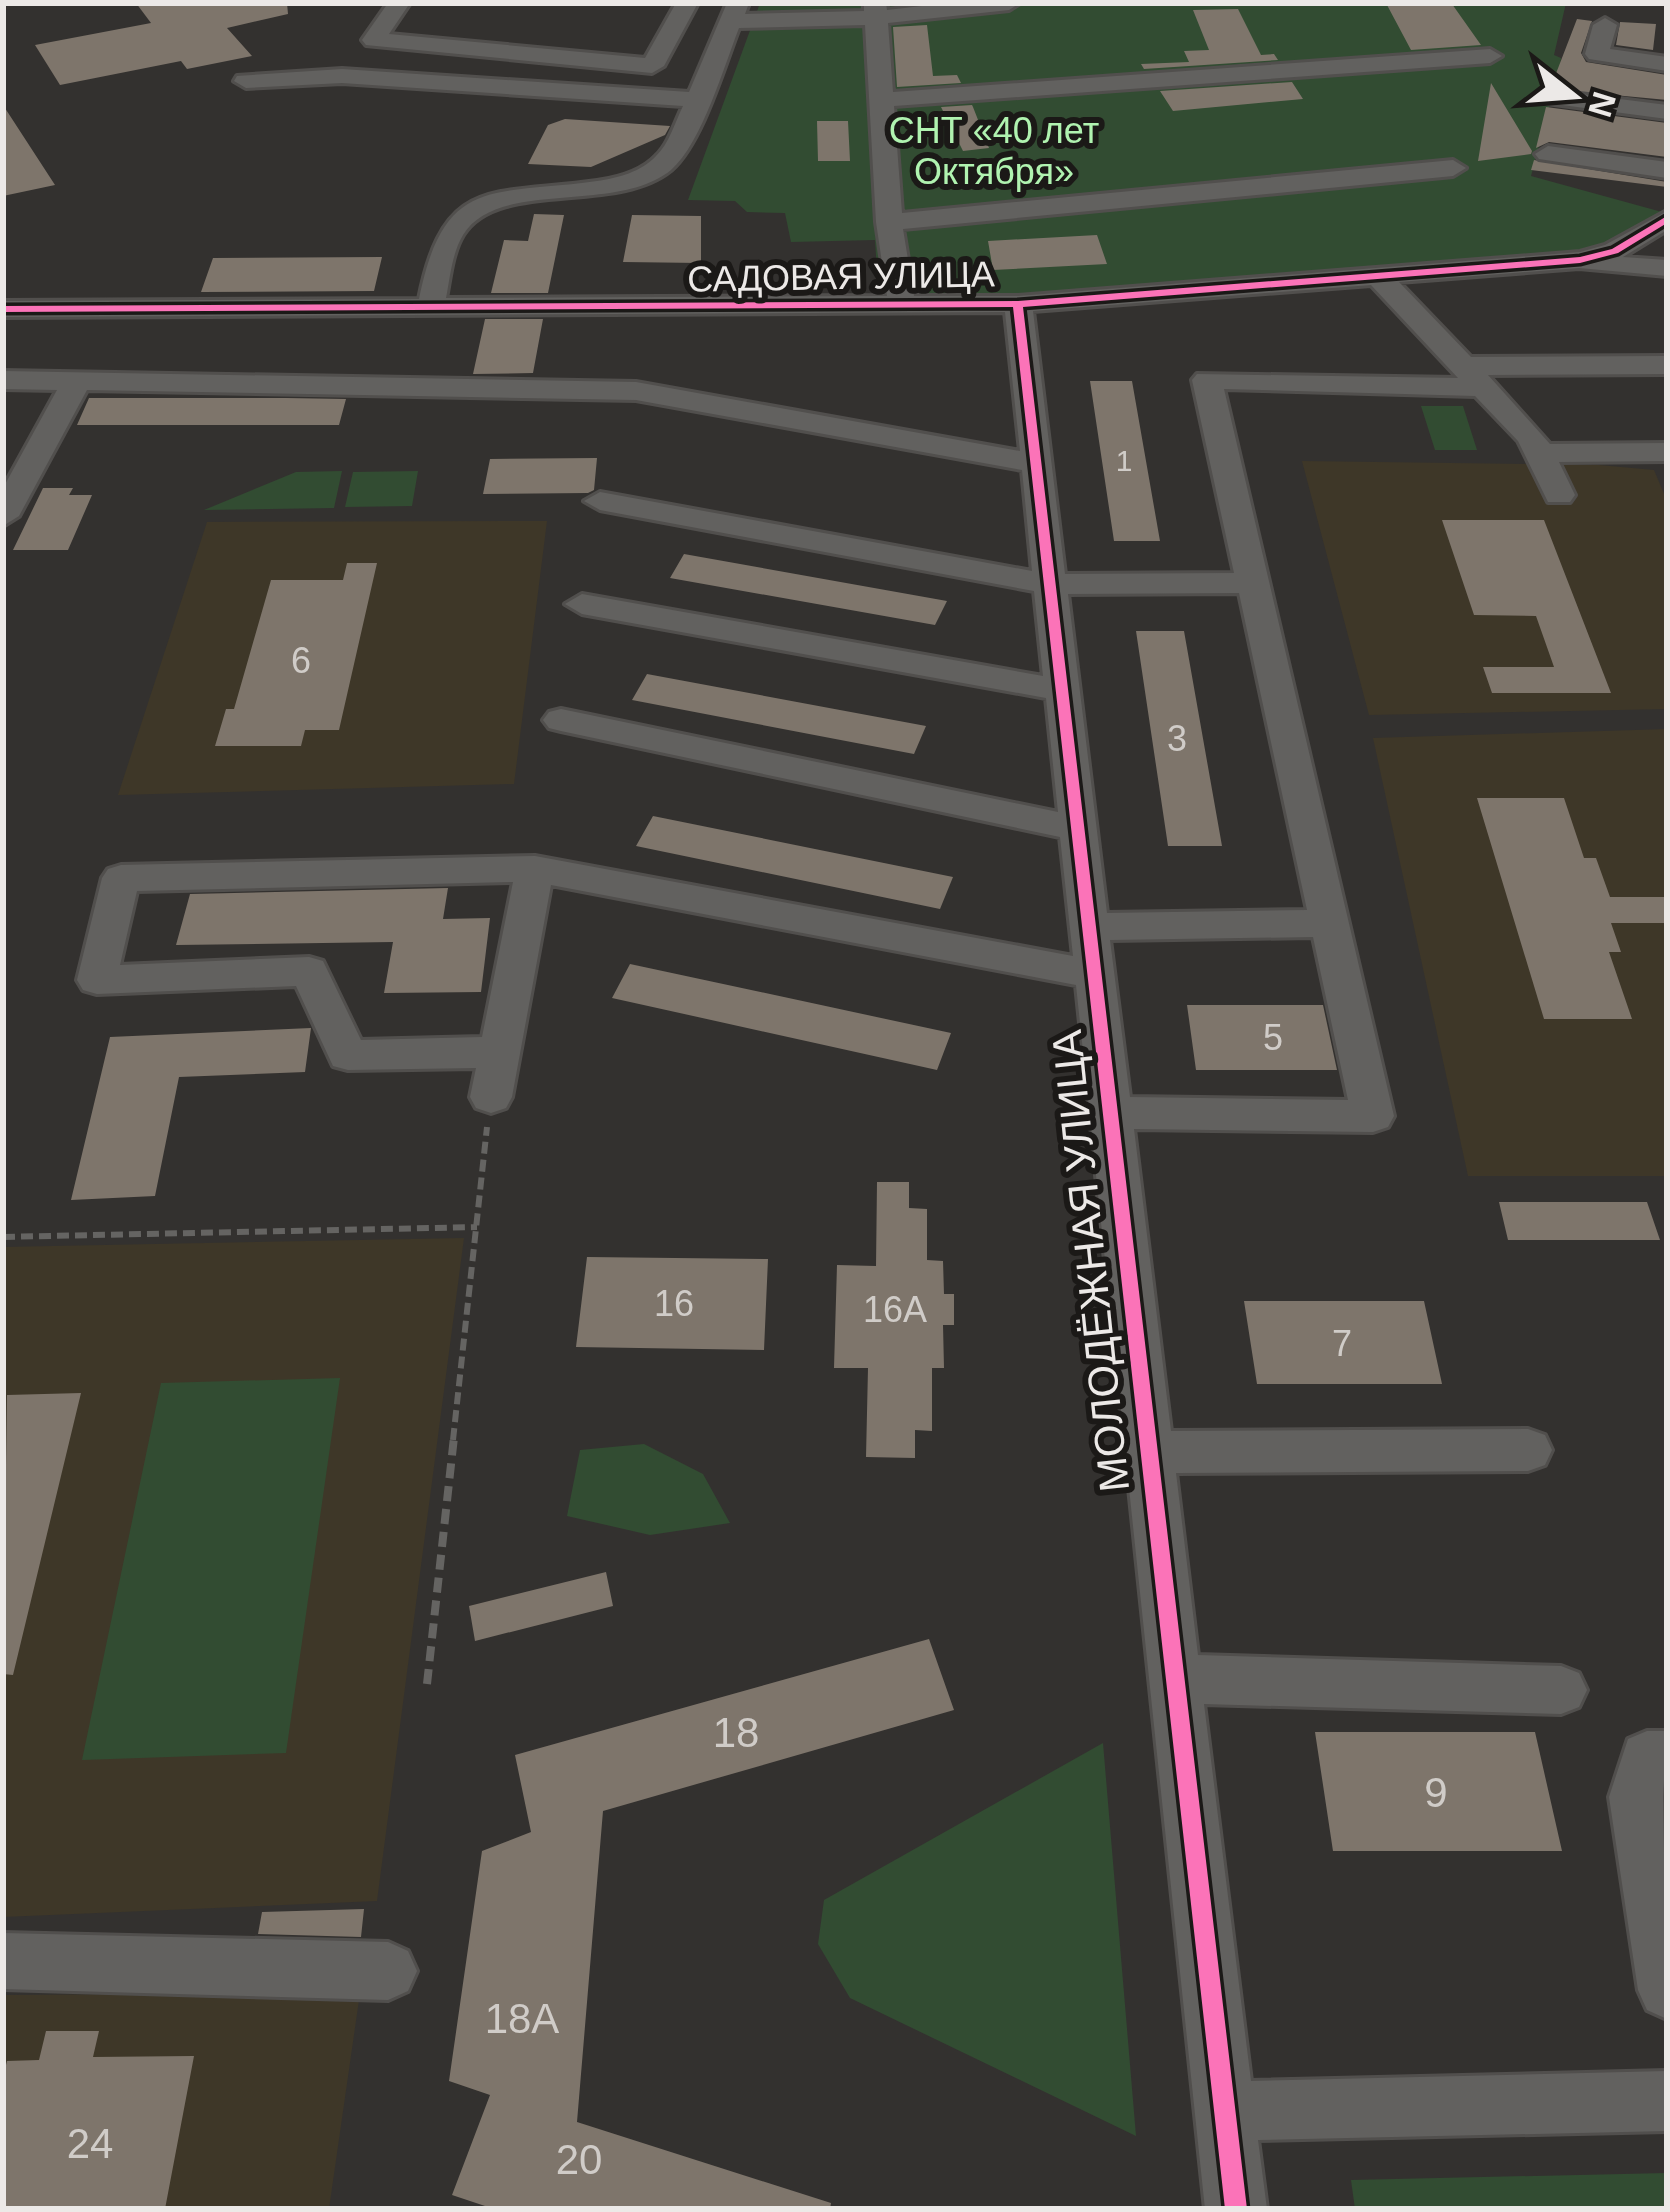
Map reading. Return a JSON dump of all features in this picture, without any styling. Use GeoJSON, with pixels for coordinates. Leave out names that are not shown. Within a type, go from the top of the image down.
{"type":"FeatureCollection","features":[{"type":"Feature","properties":{"kind":"street"},"geometry":{"type":"LineString","coordinates":[[399,3],[374,40],[652,66],[687,3]]}},
{"type":"Feature","properties":{"kind":"street"},"geometry":{"type":"LineString","coordinates":[[430,310],[449,235],[462,216],[496,201],[608,188],[641,178],[667,160],[734,12],[1009,3]]}},
{"type":"Feature","properties":{"kind":"street"},"geometry":{"type":"LineString","coordinates":[[874,10],[889,222],[902,306]]}},
{"type":"Feature","properties":{"kind":"street"},"geometry":{"type":"LineString","coordinates":[[1605,25],[1597,54],[1667,61]]}},
{"type":"Feature","properties":{"kind":"street"},"geometry":{"type":"LineString","coordinates":[[883,100],[1490,56]]}},
{"type":"Feature","properties":{"kind":"street"},"geometry":{"type":"LineString","coordinates":[[1587,74],[1667,84]]}},
{"type":"Feature","properties":{"kind":"street"},"geometry":{"type":"LineString","coordinates":[[246,81],[342,76],[695,100]]}},
{"type":"Feature","properties":{"kind":"street"},"geometry":{"type":"LineString","coordinates":[[1556,98],[1667,112]]}},
{"type":"Feature","properties":{"kind":"street"},"geometry":{"type":"LineString","coordinates":[[1547,154],[1667,170]]}},
{"type":"Feature","properties":{"kind":"street"},"geometry":{"type":"LineString","coordinates":[[889,222],[1453,168]]}},
{"type":"Feature","properties":{"kind":"street","name":"САДОВАЯ УЛИЦА"},"geometry":{"type":"LineString","coordinates":[[3,309],[1018,304],[1564,262],[1600,257],[1660,231]]}},
{"type":"Feature","properties":{"kind":"street"},"geometry":{"type":"LineString","coordinates":[[1564,262],[1667,268]]}},
{"type":"Feature","properties":{"kind":"street"},"geometry":{"type":"LineString","coordinates":[[1379,277],[1532,438],[1559,495]]}},
{"type":"Feature","properties":{"kind":"street","name":"МОЛОДЁЖНАЯ УЛИЦА"},"geometry":{"type":"LineString","coordinates":[[1018,304],[1236,2209]]}},
{"type":"Feature","properties":{"kind":"street"},"geometry":{"type":"LineString","coordinates":[[1109,1113],[1373,1116],[1208,380],[1474,376],[1667,364]]}},
{"type":"Feature","properties":{"kind":"street"},"geometry":{"type":"LineString","coordinates":[[3,516],[78,379]]}},
{"type":"Feature","properties":{"kind":"street"},"geometry":{"type":"LineString","coordinates":[[3,380],[636,391],[1036,464]]}},
{"type":"Feature","properties":{"kind":"street"},"geometry":{"type":"LineString","coordinates":[[1539,453],[1667,452]]}},
{"type":"Feature","properties":{"kind":"street"},"geometry":{"type":"LineString","coordinates":[[600,501],[1049,584],[1253,583]]}},
{"type":"Feature","properties":{"kind":"street"},"geometry":{"type":"LineString","coordinates":[[582,604],[1061,689]]}},
{"type":"Feature","properties":{"kind":"street"},"geometry":{"type":"LineString","coordinates":[[561,720],[1077,828]]}},
{"type":"Feature","properties":{"kind":"street"},"geometry":{"type":"LineString","coordinates":[[500,1052],[348,1055],[309,971],[98,980],[121,878],[535,869],[1094,974]]}},
{"type":"Feature","properties":{"kind":"street"},"geometry":{"type":"LineString","coordinates":[[491,1096],[535,869]]}},
{"type":"Feature","properties":{"kind":"street"},"geometry":{"type":"LineString","coordinates":[[1088,927],[1329,922]]}},
{"type":"Feature","properties":{"kind":"street"},"geometry":{"type":"LineString","coordinates":[[1148,1453],[1528,1450]]}},
{"type":"Feature","properties":{"kind":"street"},"geometry":{"type":"LineString","coordinates":[[1173,1679],[1561,1690]]}},
{"type":"Feature","properties":{"kind":"street"},"geometry":{"type":"LineString","coordinates":[[1667,1757],[1647,1757],[1636,1797],[1667,1990]]}},
{"type":"Feature","properties":{"kind":"street"},"geometry":{"type":"LineString","coordinates":[[3,1961],[388,1971]]}},
{"type":"Feature","properties":{"kind":"street"},"geometry":{"type":"LineString","coordinates":[[1228,2111],[1667,2101]]}},
{"type":"Feature","properties":{"kind":"path"},"geometry":{"type":"LineString","coordinates":[[427,1684],[491,1096]]}},
{"type":"Feature","properties":{"kind":"path"},"geometry":{"type":"LineString","coordinates":[[3,1237],[477,1227]]}},
{"type":"Feature","properties":{"kind":"shaded area"},"geometry":{"type":"Polygon","coordinates":[[[1302,461],[1654,470],[1667,501],[1667,709],[1369,715],[1302,461]]]}},
{"type":"Feature","properties":{"kind":"shaded area"},"geometry":{"type":"Polygon","coordinates":[[[547,521],[514,784],[118,795],[207,522],[547,521]]]}},
{"type":"Feature","properties":{"kind":"shaded area"},"geometry":{"type":"Polygon","coordinates":[[[1667,729],[1667,1176],[1468,1176],[1373,738],[1667,729]]]}},
{"type":"Feature","properties":{"kind":"shaded area"},"geometry":{"type":"Polygon","coordinates":[[[464,1238],[377,1901],[3,1917],[3,1247],[464,1238]]]}},
{"type":"Feature","properties":{"kind":"shaded area"},"geometry":{"type":"Polygon","coordinates":[[[360,1993],[329,2209],[3,2209],[3,1995],[360,1993]]]}},
{"type":"Feature","properties":{"kind":"green space","name":"СНТ «40 лет Октября»"},"geometry":{"type":"Polygon","coordinates":[[[760,3],[1566,3],[1554,55],[1561,58],[1560,66],[1531,176],[1662,212],[1592,253],[1014,297],[879,302],[875,240],[791,242],[785,213],[747,212],[735,201],[688,200],[760,3]]]}},
{"type":"Feature","properties":{"kind":"green space"},"geometry":{"type":"Polygon","coordinates":[[[1421,406],[1463,406],[1477,450],[1435,450],[1421,406]]]}},
{"type":"Feature","properties":{"kind":"green space"},"geometry":{"type":"Polygon","coordinates":[[[342,471],[334,508],[204,510],[296,472],[342,471]]]}},
{"type":"Feature","properties":{"kind":"green space"},"geometry":{"type":"Polygon","coordinates":[[[418,471],[412,506],[345,507],[353,472],[418,471]]]}},
{"type":"Feature","properties":{"kind":"green space"},"geometry":{"type":"Polygon","coordinates":[[[340,1378],[286,1753],[82,1760],[161,1383],[340,1378]]]}},
{"type":"Feature","properties":{"kind":"green space"},"geometry":{"type":"Polygon","coordinates":[[[644,1444],[703,1474],[730,1523],[650,1535],[567,1516],[580,1450],[644,1444]]]}},
{"type":"Feature","properties":{"kind":"green space"},"geometry":{"type":"Polygon","coordinates":[[[1103,1743],[1136,2136],[850,1998],[818,1944],[824,1900],[1103,1743]]]}},
{"type":"Feature","properties":{"kind":"green space"},"geometry":{"type":"Polygon","coordinates":[[[1667,2173],[1667,2209],[1355,2209],[1351,2180],[1667,2173]]]}},
{"type":"Feature","properties":{"kind":"building"},"geometry":{"type":"Polygon","coordinates":[[[136,3],[287,3],[288,14],[227,28],[252,56],[187,69],[181,61],[60,85],[35,45],[151,23],[136,3]]]}},
{"type":"Feature","properties":{"kind":"building"},"geometry":{"type":"Polygon","coordinates":[[[1452,4],[1481,45],[1411,50],[1387,5],[1452,4]]]}},
{"type":"Feature","properties":{"kind":"building"},"geometry":{"type":"Polygon","coordinates":[[[1238,9],[1261,55],[1274,54],[1278,60],[1144,69],[1141,64],[1189,62],[1184,51],[1209,50],[1193,10],[1238,9]]]}},
{"type":"Feature","properties":{"kind":"building"},"geometry":{"type":"Polygon","coordinates":[[[1577,19],[1592,21],[1581,53],[1586,62],[1667,75],[1667,100],[1550,89],[1577,19]]]}},
{"type":"Feature","properties":{"kind":"building"},"geometry":{"type":"Polygon","coordinates":[[[1620,22],[1656,24],[1653,50],[1616,45],[1620,22]]]}},
{"type":"Feature","properties":{"kind":"building"},"geometry":{"type":"Polygon","coordinates":[[[927,25],[933,76],[957,75],[961,83],[897,87],[893,27],[927,25]]]}},
{"type":"Feature","properties":{"kind":"building"},"geometry":{"type":"Polygon","coordinates":[[[1292,82],[1303,99],[1173,111],[1160,91],[1292,82]]]}},
{"type":"Feature","properties":{"kind":"building"},"geometry":{"type":"Polygon","coordinates":[[[1491,83],[1532,151],[1531,154],[1478,161],[1491,83]]]}},
{"type":"Feature","properties":{"kind":"building"},"geometry":{"type":"Polygon","coordinates":[[[3,105],[55,185],[3,196],[3,105]]]}},
{"type":"Feature","properties":{"kind":"building"},"geometry":{"type":"Polygon","coordinates":[[[972,105],[989,148],[963,151],[941,107],[972,105]]]}},
{"type":"Feature","properties":{"kind":"building"},"geometry":{"type":"Polygon","coordinates":[[[1546,107],[1667,123],[1667,157],[1549,142],[1536,148],[1546,107]]]}},
{"type":"Feature","properties":{"kind":"building"},"geometry":{"type":"Polygon","coordinates":[[[565,119],[670,126],[665,135],[591,167],[528,164],[548,125],[565,119]]]}},
{"type":"Feature","properties":{"kind":"building"},"geometry":{"type":"Polygon","coordinates":[[[817,121],[848,121],[850,161],[818,161],[817,121]]]}},
{"type":"Feature","properties":{"kind":"building"},"geometry":{"type":"Polygon","coordinates":[[[1534,160],[1667,182],[1667,187],[1531,170],[1534,160]]]}},
{"type":"Feature","properties":{"kind":"building"},"geometry":{"type":"Polygon","coordinates":[[[534,214],[564,215],[548,293],[491,293],[504,240],[528,241],[534,214]]]}},
{"type":"Feature","properties":{"kind":"building"},"geometry":{"type":"Polygon","coordinates":[[[632,215],[701,216],[701,263],[623,262],[632,215]]]}},
{"type":"Feature","properties":{"kind":"building"},"geometry":{"type":"Polygon","coordinates":[[[1097,235],[1107,264],[993,270],[988,241],[1097,235]]]}},
{"type":"Feature","properties":{"kind":"building"},"geometry":{"type":"Polygon","coordinates":[[[382,257],[374,291],[201,292],[213,258],[382,257]]]}},
{"type":"Feature","properties":{"kind":"building"},"geometry":{"type":"Polygon","coordinates":[[[485,319],[543,319],[533,373],[473,374],[485,319]]]}},
{"type":"Feature","properties":{"kind":"building"},"geometry":{"type":"Polygon","coordinates":[[[1090,381],[1132,381],[1160,541],[1114,541],[1090,381]]]}},
{"type":"Feature","properties":{"kind":"building"},"geometry":{"type":"Polygon","coordinates":[[[89,398],[346,399],[339,425],[77,425],[89,398]]]}},
{"type":"Feature","properties":{"kind":"building"},"geometry":{"type":"Polygon","coordinates":[[[597,458],[594,490],[588,493],[483,494],[490,459],[597,458]]]}},
{"type":"Feature","properties":{"kind":"building"},"geometry":{"type":"Polygon","coordinates":[[[43,488],[73,488],[69,495],[92,495],[68,550],[13,550],[43,488]]]}},
{"type":"Feature","properties":{"kind":"building"},"geometry":{"type":"Polygon","coordinates":[[[1442,520],[1544,520],[1611,693],[1492,693],[1483,667],[1554,667],[1536,616],[1474,615],[1442,520]]]}},
{"type":"Feature","properties":{"kind":"building"},"geometry":{"type":"Polygon","coordinates":[[[684,554],[947,601],[935,625],[670,578],[684,554]]]}},
{"type":"Feature","properties":{"kind":"building"},"geometry":{"type":"Polygon","coordinates":[[[347,563],[377,563],[339,730],[305,730],[301,746],[215,746],[226,709],[234,709],[271,580],[343,580],[347,563]]]}},
{"type":"Feature","properties":{"kind":"building"},"geometry":{"type":"Polygon","coordinates":[[[1136,631],[1184,631],[1222,846],[1168,846],[1136,631]]]}},
{"type":"Feature","properties":{"kind":"building"},"geometry":{"type":"Polygon","coordinates":[[[647,674],[926,726],[914,754],[632,700],[647,674]]]}},
{"type":"Feature","properties":{"kind":"building"},"geometry":{"type":"Polygon","coordinates":[[[1477,798],[1564,798],[1584,858],[1596,858],[1610,897],[1667,897],[1667,923],[1611,923],[1621,952],[1609,952],[1632,1019],[1544,1019],[1477,798]]]}},
{"type":"Feature","properties":{"kind":"building"},"geometry":{"type":"Polygon","coordinates":[[[653,816],[953,877],[940,909],[636,846],[653,816]]]}},
{"type":"Feature","properties":{"kind":"building"},"geometry":{"type":"Polygon","coordinates":[[[448,888],[443,919],[490,918],[481,992],[384,993],[393,942],[176,945],[190,894],[448,888]]]}},
{"type":"Feature","properties":{"kind":"building"},"geometry":{"type":"Polygon","coordinates":[[[630,964],[951,1033],[937,1070],[612,998],[630,964]]]}},
{"type":"Feature","properties":{"kind":"building"},"geometry":{"type":"Polygon","coordinates":[[[1187,1005],[1323,1005],[1337,1070],[1196,1070],[1187,1005]]]}},
{"type":"Feature","properties":{"kind":"building"},"geometry":{"type":"Polygon","coordinates":[[[311,1028],[305,1072],[179,1077],[155,1196],[71,1200],[110,1037],[311,1028]]]}},
{"type":"Feature","properties":{"kind":"building"},"geometry":{"type":"Polygon","coordinates":[[[877,1182],[909,1182],[909,1208],[927,1209],[927,1260],[943,1261],[944,1294],[954,1294],[954,1325],[943,1325],[944,1368],[932,1368],[932,1431],[915,1430],[915,1458],[866,1457],[868,1368],[834,1368],[837,1265],[876,1266],[877,1182]]]}},
{"type":"Feature","properties":{"kind":"building"},"geometry":{"type":"Polygon","coordinates":[[[1499,1202],[1647,1202],[1660,1240],[1508,1240],[1499,1202]]]}},
{"type":"Feature","properties":{"kind":"building"},"geometry":{"type":"Polygon","coordinates":[[[587,1257],[768,1259],[764,1350],[576,1347],[587,1257]]]}},
{"type":"Feature","properties":{"kind":"building"},"geometry":{"type":"Polygon","coordinates":[[[1244,1301],[1424,1301],[1442,1384],[1257,1384],[1244,1301]]]}},
{"type":"Feature","properties":{"kind":"building"},"geometry":{"type":"Polygon","coordinates":[[[81,1393],[13,1675],[3,1674],[7,1395],[81,1393]]]}},
{"type":"Feature","properties":{"kind":"building"},"geometry":{"type":"Polygon","coordinates":[[[606,1572],[613,1606],[475,1641],[469,1606],[606,1572]]]}},
{"type":"Feature","properties":{"kind":"building"},"geometry":{"type":"Polygon","coordinates":[[[929,1639],[954,1710],[603,1811],[577,2122],[831,2203],[830,2209],[494,2209],[452,2195],[490,2095],[449,2081],[482,1851],[531,1832],[515,1755],[929,1639]]]}},
{"type":"Feature","properties":{"kind":"building"},"geometry":{"type":"Polygon","coordinates":[[[1315,1732],[1535,1732],[1562,1851],[1333,1851],[1315,1732]]]}},
{"type":"Feature","properties":{"kind":"building"},"geometry":{"type":"Polygon","coordinates":[[[364,1909],[361,1937],[258,1934],[262,1912],[364,1909]]]}},
{"type":"Feature","properties":{"kind":"building"},"geometry":{"type":"Polygon","coordinates":[[[46,2031],[99,2031],[93,2057],[194,2056],[165,2209],[3,2209],[3,2077],[7,2061],[39,2060],[46,2031]]]}},
{"type":"Feature","properties":{"kind":"cycle path"},"geometry":{"type":"LineString","coordinates":[[3,309],[1018,304],[1580,260],[1615,251],[1667,219]]}},
{"type":"Feature","properties":{"kind":"cycle path"},"geometry":{"type":"LineString","coordinates":[[1018,304],[1236,2209]]}}]}
